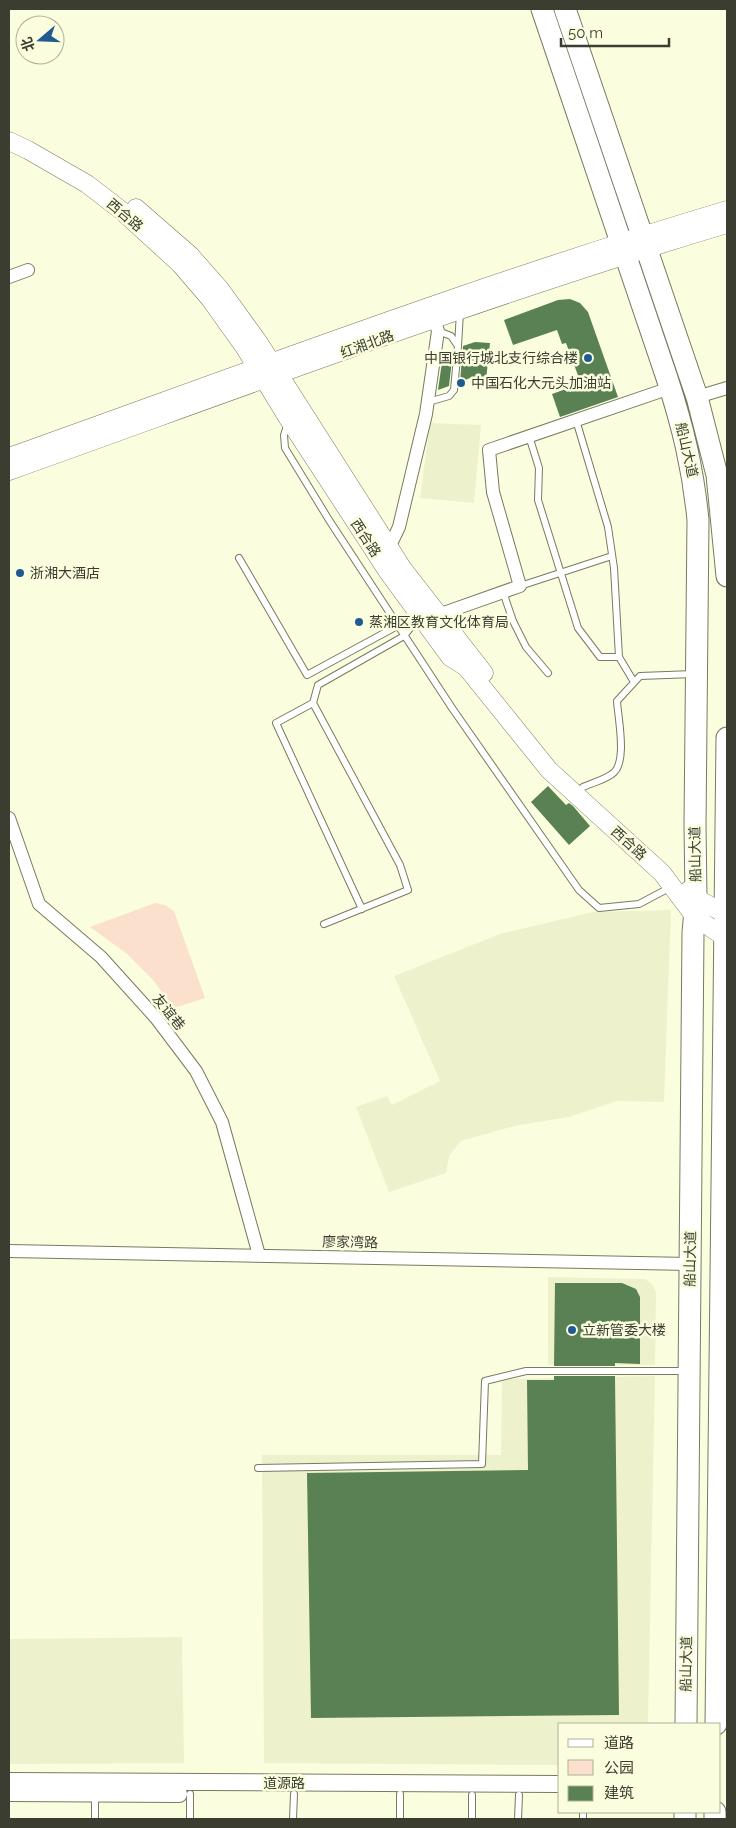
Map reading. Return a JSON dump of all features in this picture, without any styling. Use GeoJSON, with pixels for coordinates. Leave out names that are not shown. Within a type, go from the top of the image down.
{"type":"FeatureCollection","features":[{"type":"Feature","properties":{"kind":"highway","name":"船山大道"},"geometry":{"type":"LineString","coordinates":[[542,9],[670,388],[684,434],[694,480],[698,520],[696,907],[693,933],[686,1723]]}},
{"type":"Feature","properties":{"kind":"highway","name":"船山大道"},"geometry":{"type":"LineString","coordinates":[[565,9],[722,474],[727,576]]}},
{"type":"Feature","properties":{"kind":"highway"},"geometry":{"type":"LineString","coordinates":[[716,1723],[722,1646],[727,738]]}},
{"type":"Feature","properties":{"kind":"main road","name":"西合路"},"geometry":{"type":"LineString","coordinates":[[9,128],[93,174],[129,201],[190,255],[220,289],[269,371],[384,553]]}},
{"type":"Feature","properties":{"kind":"main road","name":"西合路"},"geometry":{"type":"LineString","coordinates":[[9,141],[87,184],[122,211],[180,264],[210,299],[246,348],[269,371],[289,420],[384,553],[430,612],[474,661],[557,762],[726,938]]}},
{"type":"Feature","properties":{"kind":"main road","name":"红湘北路"},"geometry":{"type":"LineString","coordinates":[[644,242],[727,210]]}},
{"type":"Feature","properties":{"kind":"main road","name":"红湘北路"},"geometry":{"type":"LineString","coordinates":[[435,319],[623,248],[727,224]]}},
{"type":"Feature","properties":{"kind":"main road","name":"红湘北路"},"geometry":{"type":"LineString","coordinates":[[9,457],[269,371],[460,311],[623,248]]}},
{"type":"Feature","properties":{"kind":"main road","name":"红湘北路"},"geometry":{"type":"LineString","coordinates":[[9,471],[269,371]]}},
{"type":"Feature","properties":{"kind":"main road","name":"西合路"},"geometry":{"type":"LineString","coordinates":[[430,612],[450,657],[466,667],[549,770],[662,873],[672,887],[696,907],[726,914]]}},
{"type":"Feature","properties":{"kind":"street"},"geometry":{"type":"LineString","coordinates":[[9,277],[28,270]]}},
{"type":"Feature","properties":{"kind":"street"},"geometry":{"type":"LineString","coordinates":[[384,553],[399,527],[428,402],[435,319]]}},
{"type":"Feature","properties":{"kind":"street"},"geometry":{"type":"LineString","coordinates":[[430,612],[520,586],[493,492],[489,450],[670,388]]}},
{"type":"Feature","properties":{"kind":"street"},"geometry":{"type":"LineString","coordinates":[[697,397],[727,388]]}},
{"type":"Feature","properties":{"kind":"street","name":"友谊巷"},"geometry":{"type":"LineString","coordinates":[[9,818],[39,904],[101,956],[156,1018],[196,1071],[222,1122],[259,1255]]}},
{"type":"Feature","properties":{"kind":"street","name":"廖家湾路"},"geometry":{"type":"LineString","coordinates":[[9,1251],[690,1264]]}},
{"type":"Feature","properties":{"kind":"street","name":"道源路"},"geometry":{"type":"LineString","coordinates":[[9,1781],[558,1784]]}},
{"type":"Feature","properties":{"kind":"street","name":"道源路"},"geometry":{"type":"LineString","coordinates":[[9,1793],[558,1795]]}},
{"type":"Feature","properties":{"kind":"lane"},"geometry":{"type":"LineString","coordinates":[[428,402],[449,396],[454,390],[460,311]]}},
{"type":"Feature","properties":{"kind":"lane"},"geometry":{"type":"LineString","coordinates":[[435,319],[458,346]]}},
{"type":"Feature","properties":{"kind":"lane"},"geometry":{"type":"LineString","coordinates":[[289,420],[284,435],[285,448],[404,636],[579,890],[599,908],[639,904],[672,887]]}},
{"type":"Feature","properties":{"kind":"lane"},"geometry":{"type":"LineString","coordinates":[[576,420],[608,526],[619,657],[634,682]]}},
{"type":"Feature","properties":{"kind":"lane"},"geometry":{"type":"LineString","coordinates":[[529,436],[539,468],[538,500],[578,628],[600,657],[619,657]]}},
{"type":"Feature","properties":{"kind":"lane"},"geometry":{"type":"LineString","coordinates":[[520,586],[612,556]]}},
{"type":"Feature","properties":{"kind":"lane"},"geometry":{"type":"LineString","coordinates":[[239,558],[307,675],[398,626],[430,612]]}},
{"type":"Feature","properties":{"kind":"lane"},"geometry":{"type":"LineString","coordinates":[[503,592],[513,621],[526,647],[548,673]]}},
{"type":"Feature","properties":{"kind":"lane"},"geometry":{"type":"LineString","coordinates":[[324,924],[408,890],[400,866],[313,703],[318,686],[404,636],[430,612]]}},
{"type":"Feature","properties":{"kind":"lane"},"geometry":{"type":"LineString","coordinates":[[583,787],[617,770],[622,747],[617,702],[640,676],[696,674]]}},
{"type":"Feature","properties":{"kind":"lane"},"geometry":{"type":"LineString","coordinates":[[313,703],[276,722],[362,909]]}},
{"type":"Feature","properties":{"kind":"lane"},"geometry":{"type":"LineString","coordinates":[[258,1468],[482,1464],[485,1381],[526,1371],[689,1372]]}},
{"type":"Feature","properties":{"kind":"lane"},"geometry":{"type":"LineString","coordinates":[[95,1793],[95,1819]]}},
{"type":"Feature","properties":{"kind":"lane"},"geometry":{"type":"LineString","coordinates":[[190,1794],[190,1819]]}},
{"type":"Feature","properties":{"kind":"lane"},"geometry":{"type":"LineString","coordinates":[[293,1819],[294,1794]]}},
{"type":"Feature","properties":{"kind":"lane"},"geometry":{"type":"LineString","coordinates":[[400,1794],[400,1819]]}},
{"type":"Feature","properties":{"kind":"lane"},"geometry":{"type":"LineString","coordinates":[[472,1795],[472,1819]]}},
{"type":"Feature","properties":{"kind":"lane"},"geometry":{"type":"LineString","coordinates":[[518,1795],[518,1819]]}},
{"type":"Feature","properties":{"kind":"shaded area"},"geometry":{"type":"Polygon","coordinates":[[[430,423],[481,425],[474,503],[420,498],[430,423]]]}},
{"type":"Feature","properties":{"kind":"shaded area"},"geometry":{"type":"Polygon","coordinates":[[[671,910],[664,1102],[617,1101],[569,1117],[514,1126],[461,1141],[449,1156],[446,1173],[389,1192],[356,1107],[387,1096],[392,1105],[440,1081],[394,976],[500,934],[593,912],[671,910]]]}},
{"type":"Feature","properties":{"kind":"shaded area","name":"立新管委大楼"},"geometry":{"type":"Polygon","coordinates":[[[548,1277],[645,1279],[652,1284],[656,1292],[655,1365],[548,1365],[548,1277]]]}},
{"type":"Feature","properties":{"kind":"shaded area"},"geometry":{"type":"Polygon","coordinates":[[[655,1376],[648,1723],[558,1723],[558,1765],[264,1763],[262,1455],[501,1455],[502,1379],[655,1376]]]}},
{"type":"Feature","properties":{"kind":"shaded area"},"geometry":{"type":"Polygon","coordinates":[[[182,1637],[184,1763],[9,1764],[9,1639],[182,1637]]]}},
{"type":"Feature","properties":{"kind":"green space"},"geometry":{"type":"Polygon","coordinates":[[[155,903],[165,905],[174,911],[205,998],[174,1008],[153,980],[126,953],[90,927],[155,903]]]}},
{"type":"Feature","properties":{"kind":"building","name":"中国银行城北支行综合楼"},"geometry":{"type":"Polygon","coordinates":[[[570,299],[580,303],[588,312],[618,397],[560,417],[552,394],[574,386],[572,381],[579,378],[566,343],[562,344],[557,330],[513,345],[504,320],[558,300],[570,299]]]}},
{"type":"Feature","properties":{"kind":"building"},"geometry":{"type":"Polygon","coordinates":[[[475,342],[490,343],[486,380],[470,378],[460,382],[463,346],[475,342]]]}},
{"type":"Feature","properties":{"kind":"building"},"geometry":{"type":"Polygon","coordinates":[[[453,351],[449,386],[438,390],[443,355],[453,351]]]}},
{"type":"Feature","properties":{"kind":"building"},"geometry":{"type":"Polygon","coordinates":[[[548,786],[566,805],[569,803],[573,806],[590,826],[569,845],[531,802],[548,786]]]}},
{"type":"Feature","properties":{"kind":"building","name":"立新管委大楼"},"geometry":{"type":"Polygon","coordinates":[[[555,1283],[622,1283],[636,1289],[640,1297],[640,1364],[615,1363],[615,1366],[554,1366],[555,1283]]]}},
{"type":"Feature","properties":{"kind":"building"},"geometry":{"type":"Polygon","coordinates":[[[554,1376],[615,1376],[619,1715],[311,1718],[307,1473],[528,1470],[527,1380],[554,1380],[554,1376]]]}},
{"type":"Feature","properties":{"kind":"place","name":"中国银行城北支行综合楼"},"geometry":{"type":"Point","coordinates":[588,358]}},
{"type":"Feature","properties":{"kind":"place","name":"中国石化大元头加油站"},"geometry":{"type":"Point","coordinates":[461,383]}},
{"type":"Feature","properties":{"kind":"place","name":"浙湘大酒店"},"geometry":{"type":"Point","coordinates":[20,573]}},
{"type":"Feature","properties":{"kind":"place","name":"蒸湘区教育文化体育局"},"geometry":{"type":"Point","coordinates":[359,622]}},
{"type":"Feature","properties":{"kind":"place","name":"立新管委大楼"},"geometry":{"type":"Point","coordinates":[572,1330]}}]}
